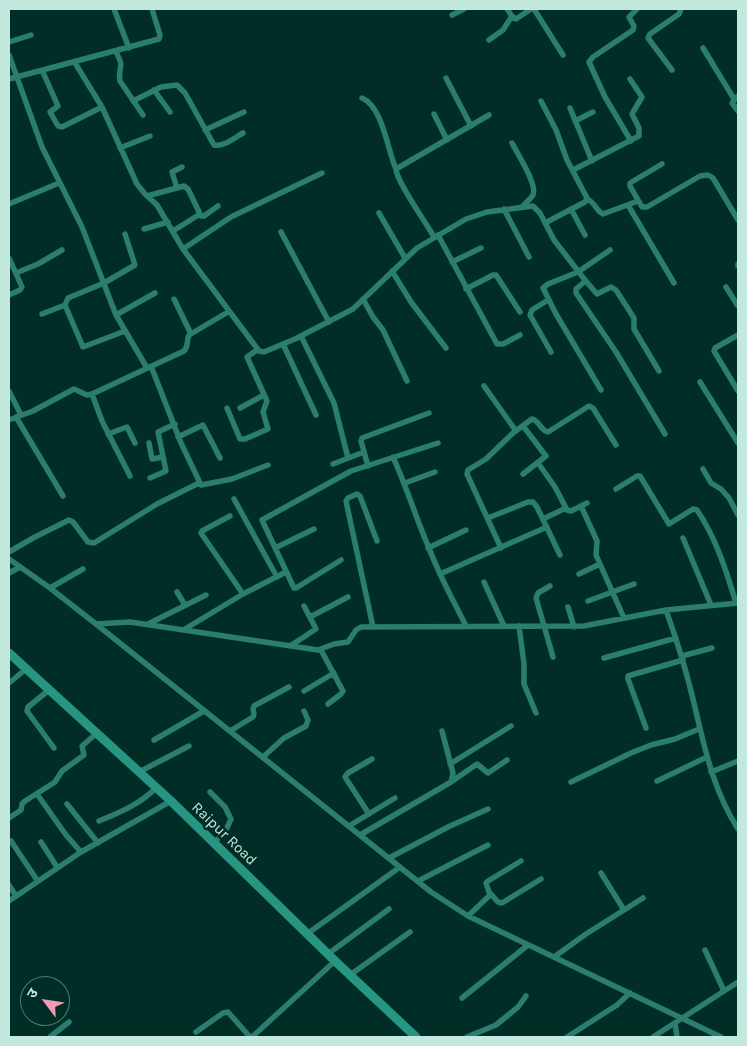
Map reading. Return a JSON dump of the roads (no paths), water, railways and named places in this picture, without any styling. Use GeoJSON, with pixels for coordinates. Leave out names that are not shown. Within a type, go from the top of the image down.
{"type":"FeatureCollection","features":[{"type":"Feature","properties":{"kind":"main road","name":"Raipur Road"},"geometry":{"type":"LineString","coordinates":[[9,653],[171,802],[416,1037]]}},
{"type":"Feature","properties":{"kind":"street"},"geometry":{"type":"LineString","coordinates":[[114,9],[129,48]]}},
{"type":"Feature","properties":{"kind":"street"},"geometry":{"type":"LineString","coordinates":[[9,79],[75,63],[159,39],[160,35],[152,9]]}},
{"type":"Feature","properties":{"kind":"street"},"geometry":{"type":"LineString","coordinates":[[452,15],[464,9]]}},
{"type":"Feature","properties":{"kind":"street"},"geometry":{"type":"LineString","coordinates":[[507,9],[516,19],[532,9],[562,55]]}},
{"type":"Feature","properties":{"kind":"street"},"geometry":{"type":"LineString","coordinates":[[631,141],[605,97],[589,62],[593,57],[633,30],[634,26],[629,17],[637,9]]}},
{"type":"Feature","properties":{"kind":"street"},"geometry":{"type":"LineString","coordinates":[[672,70],[649,40],[649,36],[679,14],[681,9]]}},
{"type":"Feature","properties":{"kind":"street"},"geometry":{"type":"LineString","coordinates":[[489,40],[505,28],[512,16]]}},
{"type":"Feature","properties":{"kind":"street"},"geometry":{"type":"LineString","coordinates":[[9,42],[31,35]]}},
{"type":"Feature","properties":{"kind":"street"},"geometry":{"type":"LineString","coordinates":[[703,48],[736,98],[732,104],[738,111]]}},
{"type":"Feature","properties":{"kind":"street"},"geometry":{"type":"LineString","coordinates":[[116,52],[122,64],[120,80],[142,115]]}},
{"type":"Feature","properties":{"kind":"street"},"geometry":{"type":"LineString","coordinates":[[9,55],[39,137],[59,183],[82,228],[116,315],[149,367],[199,483]]}},
{"type":"Feature","properties":{"kind":"street"},"geometry":{"type":"LineString","coordinates":[[75,63],[102,107],[138,184],[157,205],[183,249],[257,350],[264,352],[283,344],[353,309],[417,248],[466,219],[504,209],[535,207],[540,212],[551,235],[597,294],[611,287],[616,290],[635,320],[634,329],[660,371]]}},
{"type":"Feature","properties":{"kind":"street"},"geometry":{"type":"LineString","coordinates":[[42,70],[58,106],[50,113],[59,127],[102,107]]}},
{"type":"Feature","properties":{"kind":"street"},"geometry":{"type":"LineString","coordinates":[[446,78],[471,126]]}},
{"type":"Feature","properties":{"kind":"street"},"geometry":{"type":"LineString","coordinates":[[573,170],[631,141],[640,134],[632,114],[642,96],[630,79]]}},
{"type":"Feature","properties":{"kind":"street"},"geometry":{"type":"LineString","coordinates":[[134,101],[163,86],[180,86],[213,144],[216,146],[224,144],[243,133]]}},
{"type":"Feature","properties":{"kind":"street"},"geometry":{"type":"LineString","coordinates":[[154,90],[170,112]]}},
{"type":"Feature","properties":{"kind":"street"},"geometry":{"type":"LineString","coordinates":[[362,98],[370,102],[376,110],[396,173],[452,262],[498,344],[503,344],[520,335]]}},
{"type":"Feature","properties":{"kind":"street"},"geometry":{"type":"LineString","coordinates":[[541,101],[556,130],[567,160],[587,199]]}},
{"type":"Feature","properties":{"kind":"street"},"geometry":{"type":"LineString","coordinates":[[570,108],[592,161]]}},
{"type":"Feature","properties":{"kind":"street"},"geometry":{"type":"LineString","coordinates":[[205,130],[244,112]]}},
{"type":"Feature","properties":{"kind":"street"},"geometry":{"type":"LineString","coordinates":[[575,121],[593,112]]}},
{"type":"Feature","properties":{"kind":"street"},"geometry":{"type":"LineString","coordinates":[[434,114],[447,140]]}},
{"type":"Feature","properties":{"kind":"street"},"geometry":{"type":"LineString","coordinates":[[396,169],[489,115]]}},
{"type":"Feature","properties":{"kind":"street"},"geometry":{"type":"LineString","coordinates":[[120,148],[150,136]]}},
{"type":"Feature","properties":{"kind":"street"},"geometry":{"type":"LineString","coordinates":[[512,143],[528,173],[534,190],[533,195],[522,207]]}},
{"type":"Feature","properties":{"kind":"street"},"geometry":{"type":"LineString","coordinates":[[662,164],[630,183],[642,207],[647,208],[700,176],[708,175],[713,178],[738,220]]}},
{"type":"Feature","properties":{"kind":"street"},"geometry":{"type":"LineString","coordinates":[[178,188],[172,172],[182,167]]}},
{"type":"Feature","properties":{"kind":"street"},"geometry":{"type":"LineString","coordinates":[[183,249],[231,217],[322,173]]}},
{"type":"Feature","properties":{"kind":"street"},"geometry":{"type":"LineString","coordinates":[[9,204],[59,183]]}},
{"type":"Feature","properties":{"kind":"street"},"geometry":{"type":"LineString","coordinates":[[147,196],[184,186],[188,189],[200,214]]}},
{"type":"Feature","properties":{"kind":"street"},"geometry":{"type":"LineString","coordinates":[[587,199],[592,201],[603,214],[638,201]]}},
{"type":"Feature","properties":{"kind":"street"},"geometry":{"type":"LineString","coordinates":[[545,223],[587,199]]}},
{"type":"Feature","properties":{"kind":"street"},"geometry":{"type":"LineString","coordinates":[[628,205],[674,283]]}},
{"type":"Feature","properties":{"kind":"street"},"geometry":{"type":"LineString","coordinates":[[173,231],[200,214],[204,216],[218,206]]}},
{"type":"Feature","properties":{"kind":"street"},"geometry":{"type":"LineString","coordinates":[[504,209],[529,257]]}},
{"type":"Feature","properties":{"kind":"street"},"geometry":{"type":"LineString","coordinates":[[571,209],[584,235]]}},
{"type":"Feature","properties":{"kind":"street"},"geometry":{"type":"LineString","coordinates":[[379,213],[405,258]]}},
{"type":"Feature","properties":{"kind":"street"},"geometry":{"type":"LineString","coordinates":[[144,230],[168,222]]}},
{"type":"Feature","properties":{"kind":"street"},"geometry":{"type":"LineString","coordinates":[[281,232],[330,322]]}},
{"type":"Feature","properties":{"kind":"street"},"geometry":{"type":"LineString","coordinates":[[42,314],[65,305],[68,298],[104,282],[135,265],[125,234]]}},
{"type":"Feature","properties":{"kind":"street"},"geometry":{"type":"LineString","coordinates":[[452,262],[481,248]]}},
{"type":"Feature","properties":{"kind":"street"},"geometry":{"type":"LineString","coordinates":[[16,273],[46,260],[62,250]]}},
{"type":"Feature","properties":{"kind":"street"},"geometry":{"type":"LineString","coordinates":[[601,390],[548,300],[544,286],[578,272],[610,250]]}},
{"type":"Feature","properties":{"kind":"street"},"geometry":{"type":"LineString","coordinates":[[9,260],[22,288],[9,295]]}},
{"type":"Feature","properties":{"kind":"street"},"geometry":{"type":"LineString","coordinates":[[392,271],[411,302],[446,348]]}},
{"type":"Feature","properties":{"kind":"street"},"geometry":{"type":"LineString","coordinates":[[466,289],[492,275],[496,275],[520,312]]}},
{"type":"Feature","properties":{"kind":"street"},"geometry":{"type":"LineString","coordinates":[[585,280],[576,289],[576,293],[616,352],[665,434]]}},
{"type":"Feature","properties":{"kind":"street"},"geometry":{"type":"LineString","coordinates":[[726,287],[738,306]]}},
{"type":"Feature","properties":{"kind":"street"},"geometry":{"type":"LineString","coordinates":[[116,315],[155,293]]}},
{"type":"Feature","properties":{"kind":"street"},"geometry":{"type":"LineString","coordinates":[[174,299],[191,334]]}},
{"type":"Feature","properties":{"kind":"street"},"geometry":{"type":"LineString","coordinates":[[363,299],[383,330],[407,381]]}},
{"type":"Feature","properties":{"kind":"street"},"geometry":{"type":"LineString","coordinates":[[548,300],[534,308],[530,313],[530,318],[551,352]]}},
{"type":"Feature","properties":{"kind":"street"},"geometry":{"type":"LineString","coordinates":[[65,305],[83,347],[125,331]]}},
{"type":"Feature","properties":{"kind":"street"},"geometry":{"type":"LineString","coordinates":[[9,420],[33,411],[76,388],[87,395],[92,394],[184,351],[187,347],[188,337],[191,334],[228,312]]}},
{"type":"Feature","properties":{"kind":"street"},"geometry":{"type":"LineString","coordinates":[[738,335],[715,348],[714,351],[738,391]]}},
{"type":"Feature","properties":{"kind":"street"},"geometry":{"type":"LineString","coordinates":[[301,336],[334,403],[348,458]]}},
{"type":"Feature","properties":{"kind":"street"},"geometry":{"type":"LineString","coordinates":[[283,344],[316,415]]}},
{"type":"Feature","properties":{"kind":"street"},"geometry":{"type":"LineString","coordinates":[[227,408],[240,438],[245,439],[268,429],[263,414],[267,403],[247,357],[257,350]]}},
{"type":"Feature","properties":{"kind":"street"},"geometry":{"type":"LineString","coordinates":[[700,382],[738,443]]}},
{"type":"Feature","properties":{"kind":"street"},"geometry":{"type":"LineString","coordinates":[[484,386],[516,430]]}},
{"type":"Feature","properties":{"kind":"street"},"geometry":{"type":"LineString","coordinates":[[9,391],[18,416],[63,496]]}},
{"type":"Feature","properties":{"kind":"street"},"geometry":{"type":"LineString","coordinates":[[92,394],[108,434],[130,476]]}},
{"type":"Feature","properties":{"kind":"street"},"geometry":{"type":"LineString","coordinates":[[240,408],[264,395]]}},
{"type":"Feature","properties":{"kind":"street"},"geometry":{"type":"LineString","coordinates":[[501,548],[467,472],[486,460],[516,430],[534,419],[544,431],[548,432],[590,406],[616,445]]}},
{"type":"Feature","properties":{"kind":"street"},"geometry":{"type":"LineString","coordinates":[[368,466],[361,441],[364,436],[429,413]]}},
{"type":"Feature","properties":{"kind":"street"},"geometry":{"type":"LineString","coordinates":[[150,478],[165,472],[166,468],[158,433],[175,424]]}},
{"type":"Feature","properties":{"kind":"street"},"geometry":{"type":"LineString","coordinates":[[178,437],[204,425],[220,458]]}},
{"type":"Feature","properties":{"kind":"street"},"geometry":{"type":"LineString","coordinates":[[523,426],[546,455],[523,474]]}},
{"type":"Feature","properties":{"kind":"street"},"geometry":{"type":"LineString","coordinates":[[108,434],[127,427],[135,443]]}},
{"type":"Feature","properties":{"kind":"street"},"geometry":{"type":"LineString","coordinates":[[149,443],[152,459],[163,457]]}},
{"type":"Feature","properties":{"kind":"street"},"geometry":{"type":"LineString","coordinates":[[341,560],[296,588],[293,587],[262,522],[263,519],[337,478],[393,457],[438,443]]}},
{"type":"Feature","properties":{"kind":"street"},"geometry":{"type":"LineString","coordinates":[[333,464],[364,452]]}},
{"type":"Feature","properties":{"kind":"street"},"geometry":{"type":"LineString","coordinates":[[393,457],[405,483],[428,548],[466,626]]}},
{"type":"Feature","properties":{"kind":"street"},"geometry":{"type":"LineString","coordinates":[[538,463],[569,511],[584,505],[597,541],[595,552],[624,618]]}},
{"type":"Feature","properties":{"kind":"street"},"geometry":{"type":"LineString","coordinates":[[9,552],[69,520],[73,522],[88,542],[94,543],[157,504],[199,483],[205,485],[227,481],[268,465]]}},
{"type":"Feature","properties":{"kind":"street"},"geometry":{"type":"LineString","coordinates":[[703,469],[711,483],[721,489],[729,498],[738,515]]}},
{"type":"Feature","properties":{"kind":"street"},"geometry":{"type":"LineString","coordinates":[[405,483],[435,472]]}},
{"type":"Feature","properties":{"kind":"street"},"geometry":{"type":"LineString","coordinates":[[96,624],[118,622],[148,624],[321,650],[334,644],[350,642],[357,629],[372,627],[590,626],[666,610],[737,603],[721,556],[697,510],[693,509],[669,524],[640,476],[616,489]]}},
{"type":"Feature","properties":{"kind":"street"},"geometry":{"type":"LineString","coordinates":[[372,627],[346,501],[348,498],[357,494],[360,496],[377,541]]}},
{"type":"Feature","properties":{"kind":"street"},"geometry":{"type":"LineString","coordinates":[[234,499],[277,577]]}},
{"type":"Feature","properties":{"kind":"street"},"geometry":{"type":"LineString","coordinates":[[488,518],[530,502],[537,507],[560,555]]}},
{"type":"Feature","properties":{"kind":"street"},"geometry":{"type":"LineString","coordinates":[[543,519],[566,508]]}},
{"type":"Feature","properties":{"kind":"street"},"geometry":{"type":"LineString","coordinates":[[230,516],[201,533],[243,594]]}},
{"type":"Feature","properties":{"kind":"street"},"geometry":{"type":"LineString","coordinates":[[440,574],[547,527]]}},
{"type":"Feature","properties":{"kind":"street"},"geometry":{"type":"LineString","coordinates":[[275,548],[314,529]]}},
{"type":"Feature","properties":{"kind":"street"},"geometry":{"type":"LineString","coordinates":[[428,548],[466,530]]}},
{"type":"Feature","properties":{"kind":"street"},"geometry":{"type":"LineString","coordinates":[[683,538],[711,605]]}},
{"type":"Feature","properties":{"kind":"street"},"geometry":{"type":"LineString","coordinates":[[9,559],[96,624],[400,867],[468,916],[721,1037]]}},
{"type":"Feature","properties":{"kind":"street"},"geometry":{"type":"LineString","coordinates":[[578,574],[600,564]]}},
{"type":"Feature","properties":{"kind":"street"},"geometry":{"type":"LineString","coordinates":[[9,573],[20,567]]}},
{"type":"Feature","properties":{"kind":"street"},"geometry":{"type":"LineString","coordinates":[[50,588],[83,569]]}},
{"type":"Feature","properties":{"kind":"street"},"geometry":{"type":"LineString","coordinates":[[185,630],[243,594],[286,572]]}},
{"type":"Feature","properties":{"kind":"street"},"geometry":{"type":"LineString","coordinates":[[484,582],[504,626]]}},
{"type":"Feature","properties":{"kind":"street"},"geometry":{"type":"LineString","coordinates":[[588,602],[634,584]]}},
{"type":"Feature","properties":{"kind":"street"},"geometry":{"type":"LineString","coordinates":[[550,586],[536,596],[553,657]]}},
{"type":"Feature","properties":{"kind":"street"},"geometry":{"type":"LineString","coordinates":[[177,592],[184,605]]}},
{"type":"Feature","properties":{"kind":"street"},"geometry":{"type":"LineString","coordinates":[[148,624],[206,595]]}},
{"type":"Feature","properties":{"kind":"street"},"geometry":{"type":"LineString","coordinates":[[310,617],[348,597]]}},
{"type":"Feature","properties":{"kind":"street"},"geometry":{"type":"LineString","coordinates":[[290,646],[316,628],[304,606]]}},
{"type":"Feature","properties":{"kind":"street"},"geometry":{"type":"LineString","coordinates":[[568,607],[574,626]]}},
{"type":"Feature","properties":{"kind":"street"},"geometry":{"type":"LineString","coordinates":[[666,610],[682,658],[711,772],[725,809],[738,830]]}},
{"type":"Feature","properties":{"kind":"street"},"geometry":{"type":"LineString","coordinates":[[519,626],[524,664],[524,684],[536,713]]}},
{"type":"Feature","properties":{"kind":"street"},"geometry":{"type":"LineString","coordinates":[[604,658],[676,638]]}},
{"type":"Feature","properties":{"kind":"street"},"geometry":{"type":"LineString","coordinates":[[646,728],[628,676],[712,648]]}},
{"type":"Feature","properties":{"kind":"street"},"geometry":{"type":"LineString","coordinates":[[321,650],[344,691],[328,704]]}},
{"type":"Feature","properties":{"kind":"street"},"geometry":{"type":"LineString","coordinates":[[9,683],[26,669]]}},
{"type":"Feature","properties":{"kind":"street"},"geometry":{"type":"LineString","coordinates":[[304,691],[334,673]]}},
{"type":"Feature","properties":{"kind":"street"},"geometry":{"type":"LineString","coordinates":[[230,731],[253,717],[254,706],[289,687]]}},
{"type":"Feature","properties":{"kind":"street"},"geometry":{"type":"LineString","coordinates":[[49,690],[28,707],[26,711],[54,748]]}},
{"type":"Feature","properties":{"kind":"street"},"geometry":{"type":"LineString","coordinates":[[154,740],[204,710]]}},
{"type":"Feature","properties":{"kind":"street"},"geometry":{"type":"LineString","coordinates":[[262,757],[284,738],[306,726],[308,720],[304,711]]}},
{"type":"Feature","properties":{"kind":"street"},"geometry":{"type":"LineString","coordinates":[[450,764],[511,726]]}},
{"type":"Feature","properties":{"kind":"street"},"geometry":{"type":"LineString","coordinates":[[571,782],[638,750],[675,739],[699,729]]}},
{"type":"Feature","properties":{"kind":"street"},"geometry":{"type":"LineString","coordinates":[[442,731],[453,776],[451,782]]}},
{"type":"Feature","properties":{"kind":"street"},"geometry":{"type":"LineString","coordinates":[[9,818],[21,810],[23,802],[55,782],[62,771],[84,755],[82,746],[97,733]]}},
{"type":"Feature","properties":{"kind":"street"},"geometry":{"type":"LineString","coordinates":[[139,772],[189,746]]}},
{"type":"Feature","properties":{"kind":"street"},"geometry":{"type":"LineString","coordinates":[[658,781],[707,758]]}},
{"type":"Feature","properties":{"kind":"street"},"geometry":{"type":"LineString","coordinates":[[369,814],[346,777],[348,773],[372,759]]}},
{"type":"Feature","properties":{"kind":"street"},"geometry":{"type":"LineString","coordinates":[[360,835],[451,782],[477,764],[488,774],[507,760]]}},
{"type":"Feature","properties":{"kind":"street"},"geometry":{"type":"LineString","coordinates":[[711,772],[738,761]]}},
{"type":"Feature","properties":{"kind":"street"},"geometry":{"type":"LineString","coordinates":[[100,821],[135,805],[145,799],[156,788]]}},
{"type":"Feature","properties":{"kind":"street"},"geometry":{"type":"LineString","coordinates":[[210,792],[225,807],[231,819],[226,830],[214,843]]}},
{"type":"Feature","properties":{"kind":"street"},"geometry":{"type":"LineString","coordinates":[[36,794],[81,852]]}},
{"type":"Feature","properties":{"kind":"street"},"geometry":{"type":"LineString","coordinates":[[349,826],[395,798]]}},
{"type":"Feature","properties":{"kind":"street"},"geometry":{"type":"LineString","coordinates":[[9,901],[37,880],[81,852],[171,802]]}},
{"type":"Feature","properties":{"kind":"street"},"geometry":{"type":"LineString","coordinates":[[67,804],[98,843]]}},
{"type":"Feature","properties":{"kind":"street"},"geometry":{"type":"LineString","coordinates":[[389,858],[448,827],[488,809]]}},
{"type":"Feature","properties":{"kind":"street"},"geometry":{"type":"LineString","coordinates":[[11,841],[37,880]]}},
{"type":"Feature","properties":{"kind":"street"},"geometry":{"type":"LineString","coordinates":[[41,842],[57,867]]}},
{"type":"Feature","properties":{"kind":"street"},"geometry":{"type":"LineString","coordinates":[[418,881],[488,845]]}},
{"type":"Feature","properties":{"kind":"street"},"geometry":{"type":"LineString","coordinates":[[521,861],[486,883],[498,902],[502,903],[541,879]]}},
{"type":"Feature","properties":{"kind":"street"},"geometry":{"type":"LineString","coordinates":[[308,934],[400,867]]}},
{"type":"Feature","properties":{"kind":"street"},"geometry":{"type":"LineString","coordinates":[[601,872],[624,910]]}},
{"type":"Feature","properties":{"kind":"street"},"geometry":{"type":"LineString","coordinates":[[9,885],[16,896]]}},
{"type":"Feature","properties":{"kind":"street"},"geometry":{"type":"LineString","coordinates":[[468,916],[488,897],[490,892]]}},
{"type":"Feature","properties":{"kind":"street"},"geometry":{"type":"LineString","coordinates":[[554,957],[643,898]]}},
{"type":"Feature","properties":{"kind":"street"},"geometry":{"type":"LineString","coordinates":[[328,954],[389,909]]}},
{"type":"Feature","properties":{"kind":"street"},"geometry":{"type":"LineString","coordinates":[[350,975],[410,932]]}},
{"type":"Feature","properties":{"kind":"street"},"geometry":{"type":"LineString","coordinates":[[462,998],[528,945]]}},
{"type":"Feature","properties":{"kind":"street"},"geometry":{"type":"LineString","coordinates":[[705,950],[724,991]]}},
{"type":"Feature","properties":{"kind":"street"},"geometry":{"type":"LineString","coordinates":[[196,1032],[226,1012],[253,1037],[335,961]]}},
{"type":"Feature","properties":{"kind":"street"},"geometry":{"type":"LineString","coordinates":[[653,1037],[738,982]]}},
{"type":"Feature","properties":{"kind":"street"},"geometry":{"type":"LineString","coordinates":[[567,1037],[617,1005],[630,993]]}},
{"type":"Feature","properties":{"kind":"street"},"geometry":{"type":"LineString","coordinates":[[467,1037],[496,1025],[518,1007],[526,996]]}},
{"type":"Feature","properties":{"kind":"street"},"geometry":{"type":"LineString","coordinates":[[675,1023],[678,1037]]}},
{"type":"Feature","properties":{"kind":"street"},"geometry":{"type":"LineString","coordinates":[[50,1037],[64,1026]]}}]}
